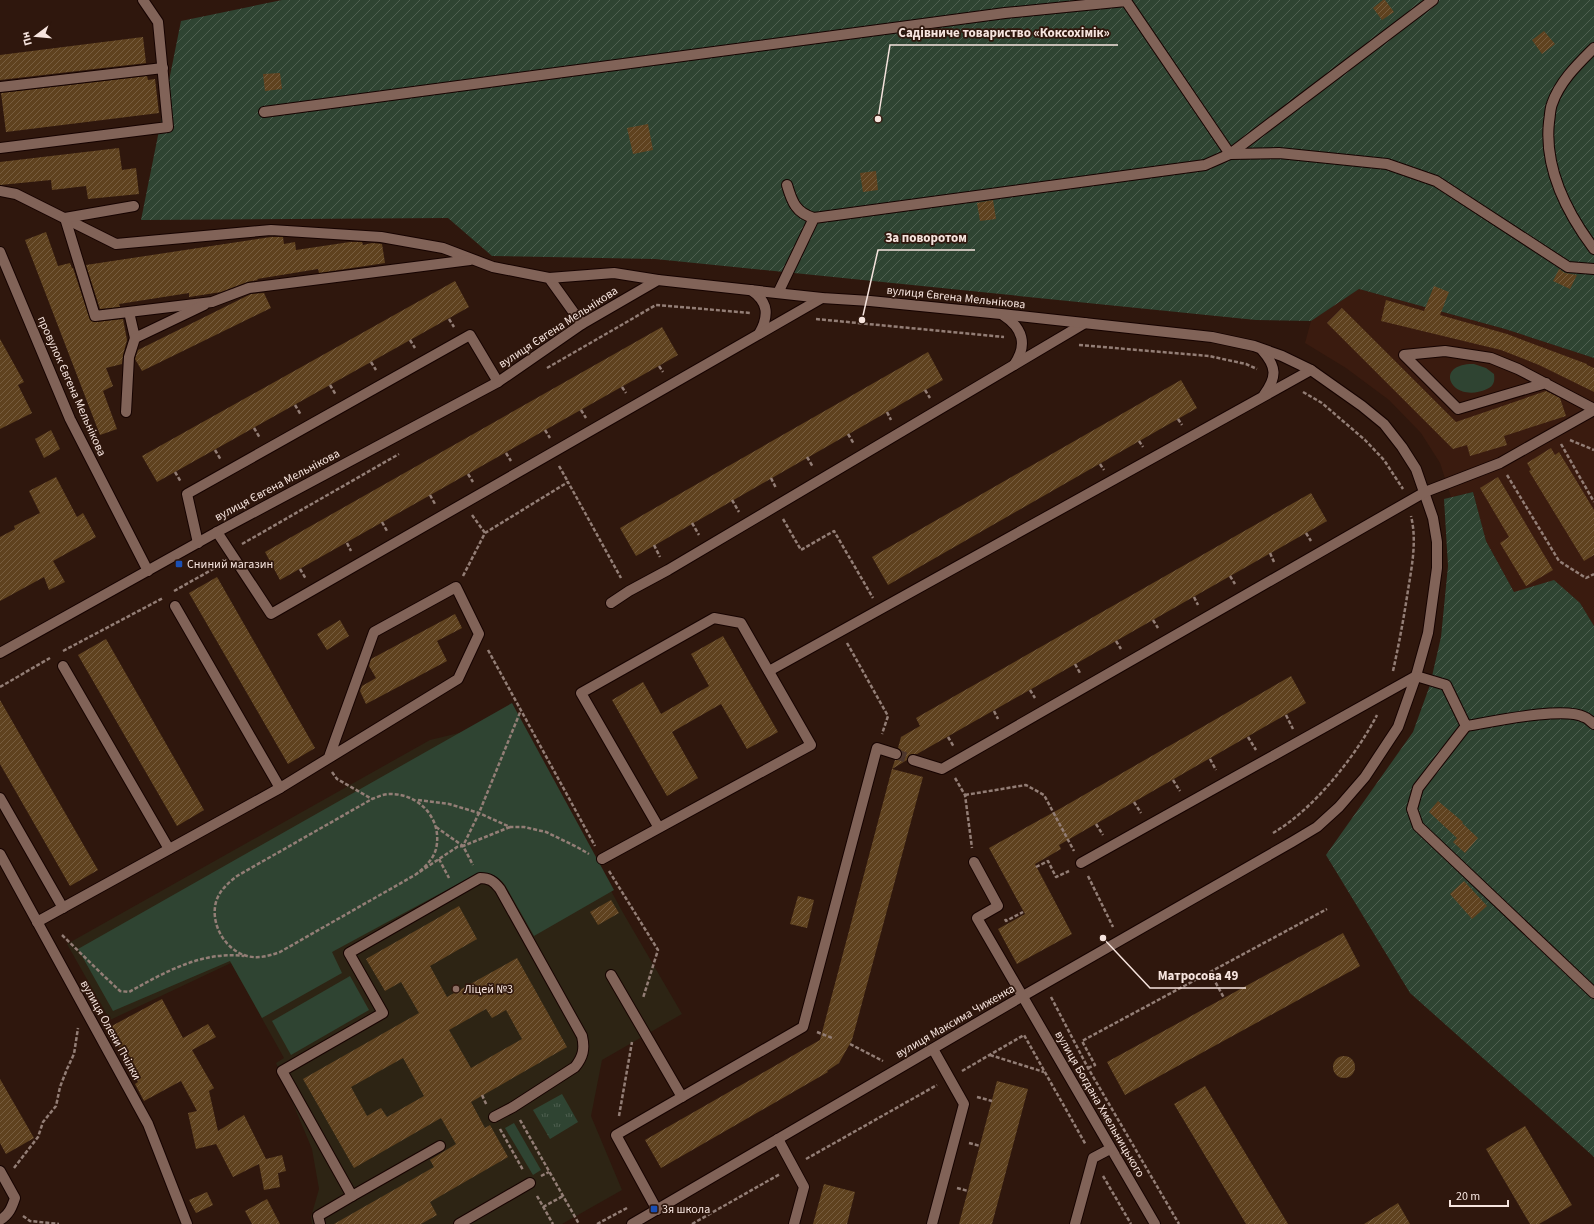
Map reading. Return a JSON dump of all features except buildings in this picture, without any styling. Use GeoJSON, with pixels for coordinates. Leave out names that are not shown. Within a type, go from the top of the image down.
{"type":"FeatureCollection","features":[{"type":"Feature","properties":{"kind":"street"},"geometry":{"type":"LineString","coordinates":[[0,148],[168,127],[158,22],[143,0]]}},
{"type":"Feature","properties":{"kind":"street"},"geometry":{"type":"LineString","coordinates":[[264,112],[1005,13],[1127,0],[1230,154]]}},
{"type":"Feature","properties":{"kind":"street"},"geometry":{"type":"LineString","coordinates":[[787,185],[791,198],[797,208],[805,215],[814,218],[1205,165],[1230,154],[1433,0]]}},
{"type":"Feature","properties":{"kind":"street"},"geometry":{"type":"LineString","coordinates":[[1594,48],[1568,76],[1559,89],[1552,105],[1547,139],[1555,178],[1563,197],[1584,236],[1594,249]]}},
{"type":"Feature","properties":{"kind":"street"},"geometry":{"type":"LineString","coordinates":[[0,87],[163,68]]}},
{"type":"Feature","properties":{"kind":"street"},"geometry":{"type":"LineString","coordinates":[[1230,154],[1279,153],[1387,164],[1436,181],[1568,267],[1594,269]]}},
{"type":"Feature","properties":{"kind":"street"},"geometry":{"type":"LineString","coordinates":[[0,191],[16,194],[116,244],[271,230],[381,236],[443,248],[493,267],[549,278],[614,273],[658,280]]}},
{"type":"Feature","properties":{"kind":"street"},"geometry":{"type":"LineString","coordinates":[[65,218],[134,206]]}},
{"type":"Feature","properties":{"kind":"street"},"geometry":{"type":"LineString","coordinates":[[65,218],[95,316],[212,302]]}},
{"type":"Feature","properties":{"kind":"street"},"geometry":{"type":"LineString","coordinates":[[778,293],[814,218]]}},
{"type":"Feature","properties":{"kind":"street","name":"провулок Євгена Мельнікова"},"geometry":{"type":"LineString","coordinates":[[0,252],[70,419],[148,571]]}},
{"type":"Feature","properties":{"kind":"street"},"geometry":{"type":"LineString","coordinates":[[135,338],[212,302],[249,288],[472,259]]}},
{"type":"Feature","properties":{"kind":"street"},"geometry":{"type":"LineString","coordinates":[[549,278],[582,324]]}},
{"type":"Feature","properties":{"kind":"street","name":"вулиця Євгена Мельнікова"},"geometry":{"type":"LineString","coordinates":[[0,653],[217,532],[498,382],[582,324],[658,280],[822,298],[870,301],[1001,314],[1212,337],[1261,348],[1311,370],[1357,402],[1384,424],[1402,447],[1416,469],[1433,518],[1437,568],[1428,633],[1416,676],[1398,727],[1365,777],[1339,807],[1317,827],[1292,842]]}},
{"type":"Feature","properties":{"kind":"street"},"geometry":{"type":"LineString","coordinates":[[751,290],[759,295],[765,305],[766,314],[764,325],[758,334]]}},
{"type":"Feature","properties":{"kind":"street"},"geometry":{"type":"LineString","coordinates":[[217,532],[271,614],[822,298]]}},
{"type":"Feature","properties":{"kind":"street"},"geometry":{"type":"LineString","coordinates":[[126,412],[129,357],[135,338],[129,312]]}},
{"type":"Feature","properties":{"kind":"street"},"geometry":{"type":"LineString","coordinates":[[1001,314],[1011,320],[1018,328],[1022,338],[1023,348],[1021,356],[1014,366]]}},
{"type":"Feature","properties":{"kind":"street"},"geometry":{"type":"LineString","coordinates":[[611,603],[628,591],[668,570],[1086,323]]}},
{"type":"Feature","properties":{"kind":"street"},"geometry":{"type":"LineString","coordinates":[[198,543],[187,494],[470,335],[498,382]]}},
{"type":"Feature","properties":{"kind":"street"},"geometry":{"type":"LineString","coordinates":[[1261,348],[1269,357],[1273,366],[1274,377],[1272,384],[1263,397]]}},
{"type":"Feature","properties":{"kind":"street"},"geometry":{"type":"LineString","coordinates":[[1546,383],[1458,409],[1404,355],[1445,351],[1491,358],[1546,383],[1594,410]]}},
{"type":"Feature","properties":{"kind":"street"},"geometry":{"type":"LineString","coordinates":[[769,671],[1311,370]]}},
{"type":"Feature","properties":{"kind":"street"},"geometry":{"type":"LineString","coordinates":[[913,760],[942,769],[1425,492],[1500,463],[1594,410]]}},
{"type":"Feature","properties":{"kind":"street"},"geometry":{"type":"LineString","coordinates":[[41,920],[280,788],[329,756],[458,679],[479,634],[456,587],[374,632],[329,756]]}},
{"type":"Feature","properties":{"kind":"street"},"geometry":{"type":"LineString","coordinates":[[175,606],[280,788]]}},
{"type":"Feature","properties":{"kind":"street"},"geometry":{"type":"LineString","coordinates":[[604,862],[660,828],[811,745],[741,623],[714,618],[581,693],[660,828]]}},
{"type":"Feature","properties":{"kind":"street"},"geometry":{"type":"LineString","coordinates":[[63,666],[169,849]]}},
{"type":"Feature","properties":{"kind":"street"},"geometry":{"type":"LineString","coordinates":[[1081,864],[1416,676],[1446,685],[1466,726]]}},
{"type":"Feature","properties":{"kind":"street"},"geometry":{"type":"LineString","coordinates":[[1594,724],[1584,716],[1566,713],[1545,714],[1466,726],[1418,788],[1412,809],[1418,826],[1594,993]]}},
{"type":"Feature","properties":{"kind":"street"},"geometry":{"type":"LineString","coordinates":[[657,1210],[616,1135],[803,1027],[877,748],[896,754]]}},
{"type":"Feature","properties":{"kind":"street"},"geometry":{"type":"LineString","coordinates":[[0,798],[63,908]]}},
{"type":"Feature","properties":{"kind":"street","name":"вулиця Максима Чиженка"},"geometry":{"type":"LineString","coordinates":[[632,1224],[1023,996],[1292,842]]}},
{"type":"Feature","properties":{"kind":"street","name":"вулиця Олени Пчілки"},"geometry":{"type":"LineString","coordinates":[[0,854],[41,920],[148,1124],[187,1224]]}},
{"type":"Feature","properties":{"kind":"street","name":"вулиця Богдана Хмельницького"},"geometry":{"type":"LineString","coordinates":[[974,862],[998,906],[977,918],[1155,1224]]}},
{"type":"Feature","properties":{"kind":"street"},"geometry":{"type":"LineString","coordinates":[[352,1196],[282,1071],[383,1013],[349,953],[480,878],[490,879],[500,888],[582,1036],[584,1044],[581,1061],[575,1067],[513,1107],[494,1117]]}},
{"type":"Feature","properties":{"kind":"street"},"geometry":{"type":"LineString","coordinates":[[611,976],[682,1097]]}},
{"type":"Feature","properties":{"kind":"street"},"geometry":{"type":"LineString","coordinates":[[932,1224],[964,1104],[934,1049]]}},
{"type":"Feature","properties":{"kind":"street"},"geometry":{"type":"LineString","coordinates":[[778,1139],[804,1187],[794,1224]]}},
{"type":"Feature","properties":{"kind":"street"},"geometry":{"type":"LineString","coordinates":[[320,1224],[318,1216],[440,1146]]}},
{"type":"Feature","properties":{"kind":"street"},"geometry":{"type":"LineString","coordinates":[[1075,1224],[1093,1158],[1110,1149]]}},
{"type":"Feature","properties":{"kind":"street"},"geometry":{"type":"LineString","coordinates":[[0,1220],[12,1208],[15,1198],[2,1175]]}},
{"type":"Feature","properties":{"kind":"street"},"geometry":{"type":"LineString","coordinates":[[459,1224],[530,1183]]}},
{"type":"Feature","properties":{"kind":"path"},"geometry":{"type":"LineString","coordinates":[[546,369],[656,305],[766,314]]}},
{"type":"Feature","properties":{"kind":"path"},"geometry":{"type":"LineString","coordinates":[[789,316],[1022,338]]}},
{"type":"Feature","properties":{"kind":"path"},"geometry":{"type":"LineString","coordinates":[[1053,342],[1209,356],[1246,364],[1274,377]]}},
{"type":"Feature","properties":{"kind":"path"},"geometry":{"type":"LineString","coordinates":[[1268,837],[1288,825],[1324,791],[1371,727],[1388,691],[1402,630],[1412,567],[1413,523],[1408,502],[1403,490],[1384,460],[1365,440],[1322,403],[1288,383]]}},
{"type":"Feature","properties":{"kind":"path"},"geometry":{"type":"LineString","coordinates":[[1554,433],[1594,450]]}},
{"type":"Feature","properties":{"kind":"path"},"geometry":{"type":"LineString","coordinates":[[1554,433],[1594,502]]}},
{"type":"Feature","properties":{"kind":"path"},"geometry":{"type":"LineString","coordinates":[[57,654],[232,554],[402,452]]}},
{"type":"Feature","properties":{"kind":"path"},"geometry":{"type":"LineString","coordinates":[[1500,463],[1558,561],[1586,578],[1594,574]]}},
{"type":"Feature","properties":{"kind":"path"},"geometry":{"type":"LineString","coordinates":[[456,587],[485,533],[568,482],[628,591]]}},
{"type":"Feature","properties":{"kind":"path"},"geometry":{"type":"LineString","coordinates":[[463,504],[485,533]]}},
{"type":"Feature","properties":{"kind":"path"},"geometry":{"type":"LineString","coordinates":[[775,507],[801,550],[834,531],[880,610]]}},
{"type":"Feature","properties":{"kind":"path"},"geometry":{"type":"LineString","coordinates":[[841,632],[888,716],[877,748]]}},
{"type":"Feature","properties":{"kind":"path"},"geometry":{"type":"LineString","coordinates":[[479,634],[604,862],[658,950],[636,1018],[616,1135]]}},
{"type":"Feature","properties":{"kind":"path"},"geometry":{"type":"LineString","coordinates":[[0,687],[51,658]]}},
{"type":"Feature","properties":{"kind":"path"},"geometry":{"type":"LineString","coordinates":[[463,846],[521,710]]}},
{"type":"Feature","properties":{"kind":"path"},"geometry":{"type":"LineString","coordinates":[[948,765],[965,795],[974,862]]}},
{"type":"Feature","properties":{"kind":"path"},"geometry":{"type":"LineString","coordinates":[[337,779],[372,799]]}},
{"type":"Feature","properties":{"kind":"path"},"geometry":{"type":"LineString","coordinates":[[965,795],[1026,785],[1044,795],[1113,927]]}},
{"type":"Feature","properties":{"kind":"path"},"geometry":{"type":"LineString","coordinates":[[247,956],[232,948],[220,935],[215,919],[216,902],[224,887],[237,876],[372,799],[388,793],[405,795],[420,802],[431,816],[437,832],[436,849],[428,864],[415,875]]}},
{"type":"Feature","properties":{"kind":"path"},"geometry":{"type":"LineString","coordinates":[[416,800],[449,804],[478,813],[510,826],[524,827],[546,832],[604,862]]}},
{"type":"Feature","properties":{"kind":"path"},"geometry":{"type":"LineString","coordinates":[[435,826],[463,846],[480,878]]}},
{"type":"Feature","properties":{"kind":"path"},"geometry":{"type":"LineString","coordinates":[[41,920],[120,991],[129,992],[184,964],[204,958],[229,954],[264,957],[280,952],[415,875],[457,847],[463,846],[510,826]]}},
{"type":"Feature","properties":{"kind":"path"},"geometry":{"type":"LineString","coordinates":[[439,860],[456,891]]}},
{"type":"Feature","properties":{"kind":"path"},"geometry":{"type":"LineString","coordinates":[[1036,867],[1048,861],[1056,877],[1081,864]]}},
{"type":"Feature","properties":{"kind":"path"},"geometry":{"type":"LineString","coordinates":[[1088,1068],[1095,1064],[1082,1041],[1327,909]]}},
{"type":"Feature","properties":{"kind":"path"},"geometry":{"type":"LineString","coordinates":[[1107,931],[1120,923]]}},
{"type":"Feature","properties":{"kind":"path"},"geometry":{"type":"LineString","coordinates":[[1210,972],[1224,998]]}},
{"type":"Feature","properties":{"kind":"path"},"geometry":{"type":"LineString","coordinates":[[1044,984],[1088,1068],[1179,1224]]}},
{"type":"Feature","properties":{"kind":"path"},"geometry":{"type":"LineString","coordinates":[[2,1175],[38,1137],[43,1122],[56,1106],[60,1087],[74,1054],[79,1024]]}},
{"type":"Feature","properties":{"kind":"path"},"geometry":{"type":"LineString","coordinates":[[692,1224],[1024,1036],[1131,1224]]}},
{"type":"Feature","properties":{"kind":"path"},"geometry":{"type":"LineString","coordinates":[[850,1044],[887,1062],[880,1066]]}},
{"type":"Feature","properties":{"kind":"path"},"geometry":{"type":"LineString","coordinates":[[990,1055],[1044,1072]]}},
{"type":"Feature","properties":{"kind":"path"},"geometry":{"type":"LineString","coordinates":[[513,1107],[579,1224]]}},
{"type":"Feature","properties":{"kind":"path"},"geometry":{"type":"LineString","coordinates":[[543,1207],[563,1196]]}},
{"type":"Feature","properties":{"kind":"path"},"geometry":{"type":"LineString","coordinates":[[597,1224],[650,1197]]}},
{"type":"Feature","properties":{"kind":"path"},"geometry":{"type":"LineString","coordinates":[[12,1208],[30,1221],[59,1224]]}},
{"type":"Feature","properties":{"kind":"shaded area"},"geometry":{"type":"Polygon","coordinates":[[[1359,289],[1505,329],[1594,358],[1594,626],[1580,603],[1514,592],[1486,541],[1473,492],[1451,497],[1440,463],[1421,433],[1389,400],[1346,368],[1305,343],[1311,321],[1359,289]]]}},
{"type":"Feature","properties":{"kind":"shaded area","name":"Ліцей №3"},"geometry":{"type":"Polygon","coordinates":[[[511,706],[622,911],[682,1014],[602,1060],[591,1116],[622,1190],[562,1224],[312,1224],[311,1217],[319,1189],[312,1149],[276,1063],[284,1058],[231,963],[110,1020],[67,944],[430,740],[463,732],[511,706]]]}},
{"type":"Feature","properties":{"kind":"green space"},"geometry":{"type":"Polygon","coordinates":[[[282,0],[1594,0],[1594,358],[1505,329],[1359,289],[1311,321],[1256,320],[655,259],[492,256],[448,218],[141,220],[181,21],[282,0]]]}},
{"type":"Feature","properties":{"kind":"green space"},"geometry":{"type":"Polygon","coordinates":[[[1474,364],[1486,368],[1494,374],[1493,385],[1487,389],[1474,392],[1464,392],[1456,388],[1451,382],[1450,376],[1453,370],[1461,365],[1474,364]]]}},
{"type":"Feature","properties":{"kind":"green space"},"geometry":{"type":"Polygon","coordinates":[[[1473,492],[1486,541],[1514,592],[1554,580],[1580,603],[1594,626],[1594,1157],[1410,993],[1326,855],[1413,732],[1430,685],[1441,637],[1448,566],[1444,499],[1473,492]]]}},
{"type":"Feature","properties":{"kind":"green space"},"geometry":{"type":"Polygon","coordinates":[[[512,703],[614,890],[534,936],[505,885],[497,877],[490,874],[478,873],[332,952],[342,973],[262,1018],[230,961],[113,1011],[78,949],[512,703]]]}},
{"type":"Feature","properties":{"kind":"green space"},"geometry":{"type":"Polygon","coordinates":[[[350,976],[369,1010],[291,1055],[272,1021],[350,976]]]}},
{"type":"Feature","properties":{"kind":"green space"},"geometry":{"type":"Polygon","coordinates":[[[562,1094],[578,1122],[550,1139],[533,1110],[562,1094]]]}},
{"type":"Feature","properties":{"kind":"green space"},"geometry":{"type":"Polygon","coordinates":[[[514,1123],[541,1170],[533,1175],[505,1128],[514,1123]]]}},
{"type":"Feature","properties":{"kind":"tunnel"},"geometry":{"type":"LineString","coordinates":[[896,754],[913,760]]}},
{"type":"Feature","properties":{"kind":"place","name":"Садівниче товариство «Коксохімік»"},"geometry":{"type":"Point","coordinates":[878,119]}},
{"type":"Feature","properties":{"kind":"place","name":"За поворотом"},"geometry":{"type":"Point","coordinates":[862,320]}},
{"type":"Feature","properties":{"kind":"place","name":"Сниний магазин"},"geometry":{"type":"Point","coordinates":[179,564]}},
{"type":"Feature","properties":{"kind":"place","name":"Матросова 49"},"geometry":{"type":"Point","coordinates":[1103,938]}},
{"type":"Feature","properties":{"kind":"place","name":"Ліцей №3"},"geometry":{"type":"Point","coordinates":[456,989]}},
{"type":"Feature","properties":{"kind":"place","name":"3я школа"},"geometry":{"type":"Point","coordinates":[654,1209]}}]}
